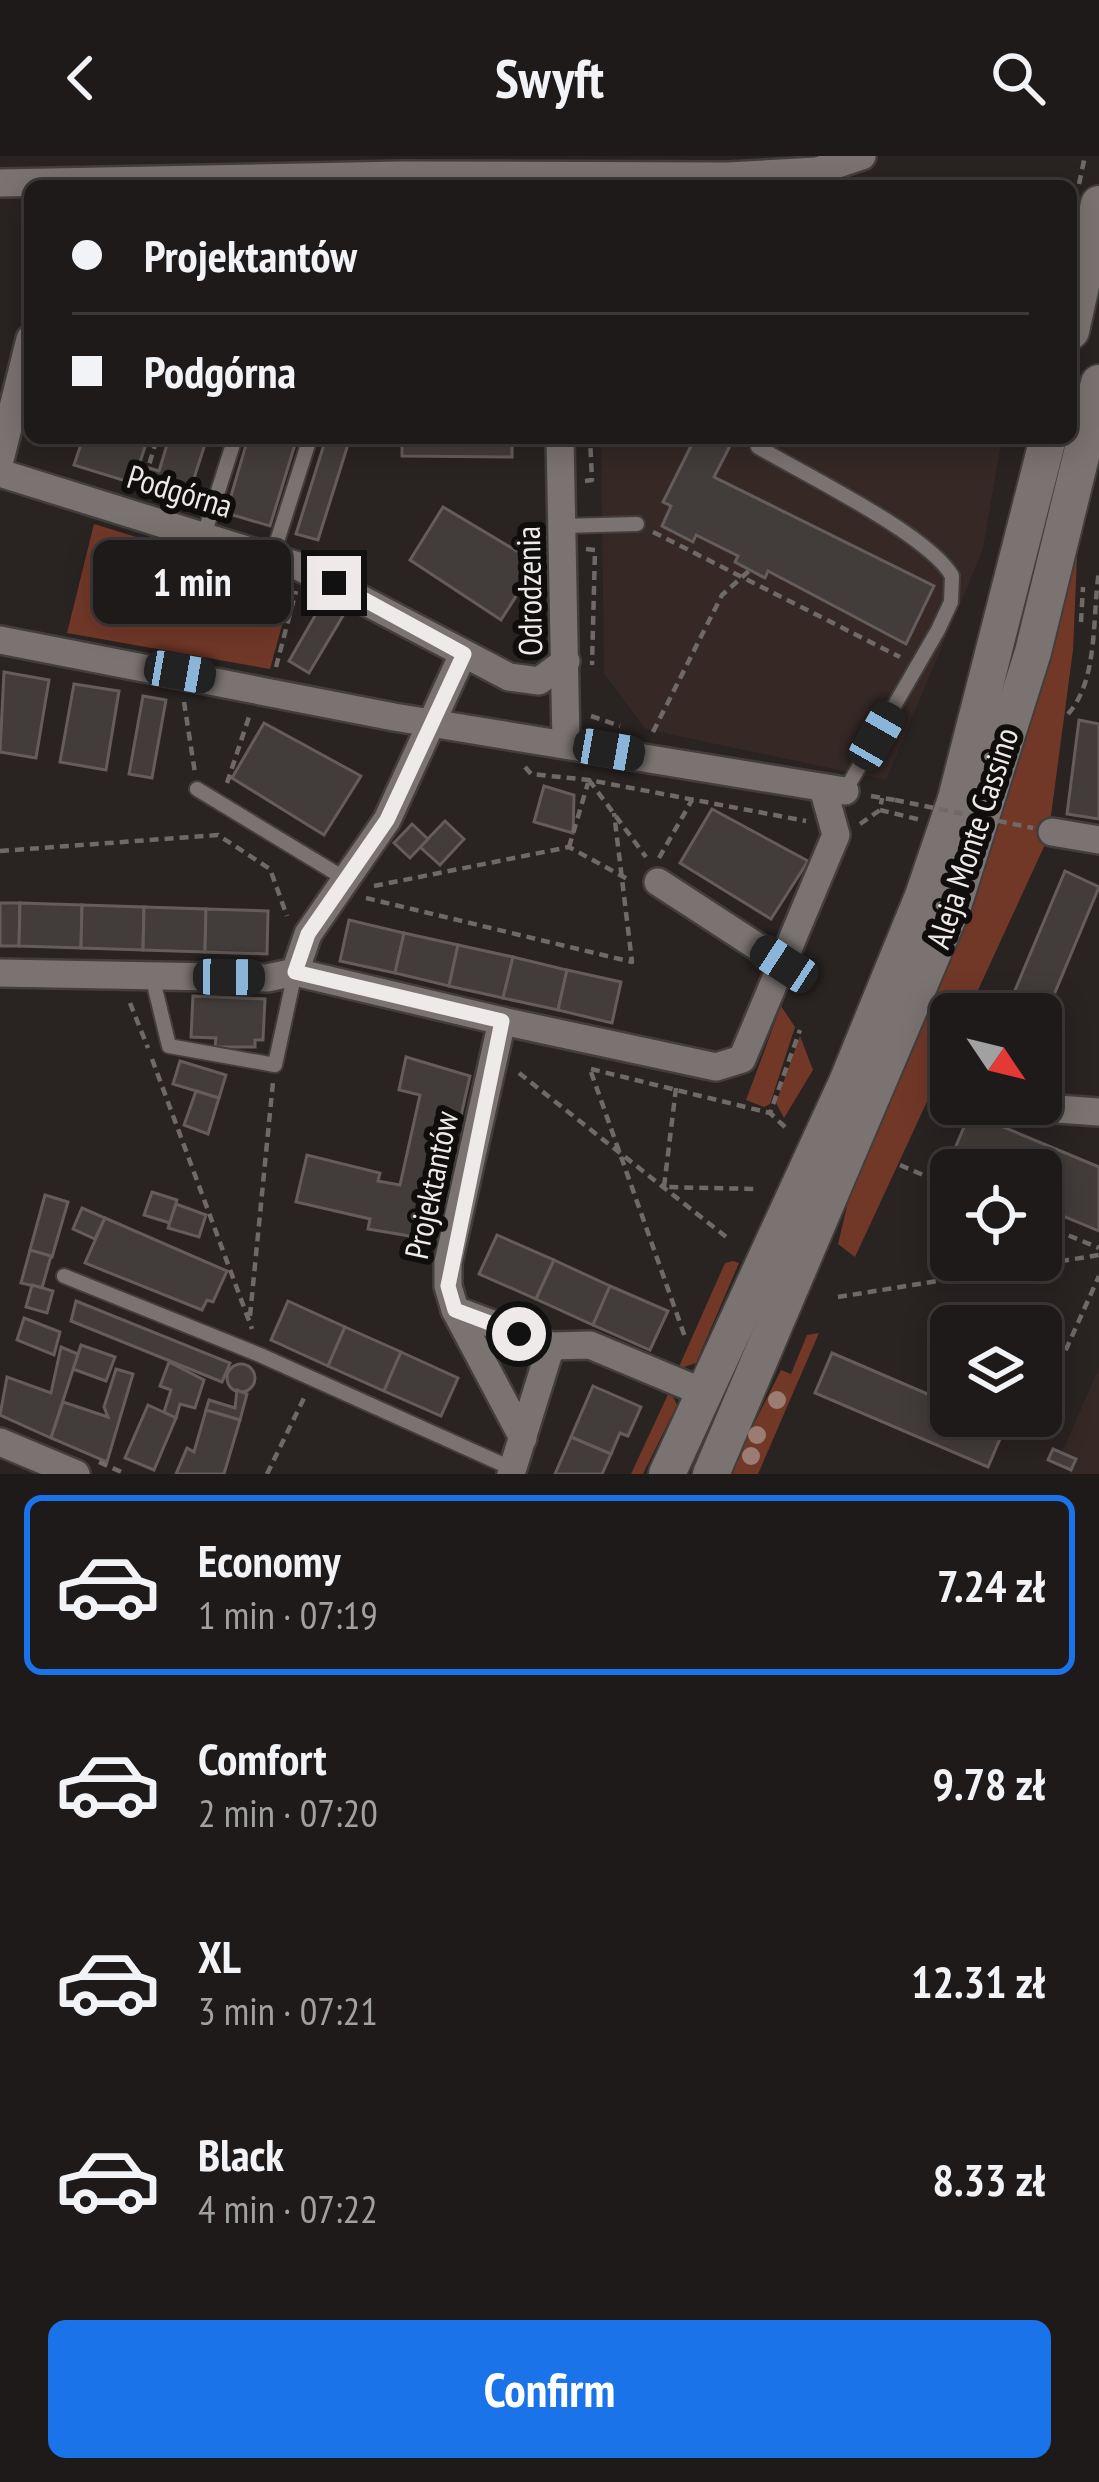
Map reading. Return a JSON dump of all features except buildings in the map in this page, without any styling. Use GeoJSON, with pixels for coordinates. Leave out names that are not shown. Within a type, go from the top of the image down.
{"type":"FeatureCollection","features":[{"type":"Feature","properties":{"kind":"street"},"geometry":{"type":"LineString","coordinates":[[738,180],[817,172],[862,156]]}},
{"type":"Feature","properties":{"kind":"street"},"geometry":{"type":"LineString","coordinates":[[1077,305],[1099,206]]}},
{"type":"Feature","properties":{"kind":"street"},"geometry":{"type":"LineString","coordinates":[[0,460],[24,363]]}},
{"type":"Feature","properties":{"kind":"street","name":"Aleja Monte Cassino"},"geometry":{"type":"LineString","coordinates":[[711,1474],[953,906],[1033,652],[1099,383]]}},
{"type":"Feature","properties":{"kind":"street","name":"Odrodzenia"},"geometry":{"type":"LineString","coordinates":[[561,444],[571,525],[574,664],[566,743]]}},
{"type":"Feature","properties":{"kind":"street","name":"Aleja Monte Cassino"},"geometry":{"type":"LineString","coordinates":[[668,1474],[881,1004],[923,896],[956,799],[1046,444]]}},
{"type":"Feature","properties":{"kind":"street","name":"Podgórna"},"geometry":{"type":"LineString","coordinates":[[0,473],[302,568],[526,683],[574,664]]}},
{"type":"Feature","properties":{"kind":"street"},"geometry":{"type":"LineString","coordinates":[[0,640],[431,723],[834,789],[836,835],[742,1059],[716,1067],[295,972],[267,978],[0,973]]}},
{"type":"Feature","properties":{"kind":"street"},"geometry":{"type":"LineString","coordinates":[[295,972],[306,938],[387,820],[464,654]]}},
{"type":"Feature","properties":{"kind":"street"},"geometry":{"type":"LineString","coordinates":[[1043,830],[1099,840]]}},
{"type":"Feature","properties":{"kind":"street"},"geometry":{"type":"LineString","coordinates":[[658,882],[784,964]]}},
{"type":"Feature","properties":{"kind":"street","name":"Projektantów"},"geometry":{"type":"LineString","coordinates":[[455,1310],[448,1263],[502,1021]]}},
{"type":"Feature","properties":{"kind":"street"},"geometry":{"type":"LineString","coordinates":[[1062,1109],[1099,1112]]}},
{"type":"Feature","properties":{"kind":"street"},"geometry":{"type":"LineString","coordinates":[[455,1310],[551,1346],[590,1345],[706,1394]]}},
{"type":"Feature","properties":{"kind":"street"},"geometry":{"type":"LineString","coordinates":[[455,1310],[523,1438]]}},
{"type":"Feature","properties":{"kind":"street"},"geometry":{"type":"LineString","coordinates":[[512,1472],[551,1346]]}},
{"type":"Feature","properties":{"kind":"street"},"geometry":{"type":"LineString","coordinates":[[0,1442],[76,1474]]}},
{"type":"Feature","properties":{"kind":"lane"},"geometry":{"type":"LineString","coordinates":[[204,536],[233,444]]}},
{"type":"Feature","properties":{"kind":"lane"},"geometry":{"type":"LineString","coordinates":[[272,557],[308,444]]}},
{"type":"Feature","properties":{"kind":"lane"},"geometry":{"type":"LineString","coordinates":[[758,447],[946,566],[954,588],[918,665],[834,789]]}},
{"type":"Feature","properties":{"kind":"lane"},"geometry":{"type":"LineString","coordinates":[[571,525],[638,524]]}},
{"type":"Feature","properties":{"kind":"lane"},"geometry":{"type":"LineString","coordinates":[[197,789],[343,886]]}},
{"type":"Feature","properties":{"kind":"lane"},"geometry":{"type":"LineString","coordinates":[[152,976],[169,1046],[275,1065],[295,972]]}},
{"type":"Feature","properties":{"kind":"lane"},"geometry":{"type":"LineString","coordinates":[[64,1276],[260,1354],[512,1472]]}},
{"type":"Feature","properties":{"kind":"path"},"geometry":{"type":"LineString","coordinates":[[138,503],[155,444]]}},
{"type":"Feature","properties":{"kind":"path"},"geometry":{"type":"LineString","coordinates":[[574,664],[596,664],[595,550],[581,546],[571,525],[576,489],[592,480],[590,444]]}},
{"type":"Feature","properties":{"kind":"path"},"geometry":{"type":"LineString","coordinates":[[638,524],[739,580],[918,665]]}},
{"type":"Feature","properties":{"kind":"path"},"geometry":{"type":"LineString","coordinates":[[222,804],[302,568]]}},
{"type":"Feature","properties":{"kind":"path"},"geometry":{"type":"LineString","coordinates":[[650,737],[722,595],[750,570]]}},
{"type":"Feature","properties":{"kind":"path"},"geometry":{"type":"LineString","coordinates":[[1068,714],[1082,700],[1089,675],[1099,571]]}},
{"type":"Feature","properties":{"kind":"path"},"geometry":{"type":"LineString","coordinates":[[180,672],[197,789]]}},
{"type":"Feature","properties":{"kind":"path"},"geometry":{"type":"LineString","coordinates":[[582,709],[622,727]]}},
{"type":"Feature","properties":{"kind":"path"},"geometry":{"type":"LineString","coordinates":[[638,733],[659,740]]}},
{"type":"Feature","properties":{"kind":"path"},"geometry":{"type":"LineString","coordinates":[[522,762],[531,774],[589,780],[820,824],[823,834],[847,834],[880,809],[885,798],[1043,830]]}},
{"type":"Feature","properties":{"kind":"path"},"geometry":{"type":"LineString","coordinates":[[569,847],[589,780]]}},
{"type":"Feature","properties":{"kind":"path"},"geometry":{"type":"LineString","coordinates":[[589,780],[654,867],[692,800]]}},
{"type":"Feature","properties":{"kind":"path"},"geometry":{"type":"LineString","coordinates":[[880,809],[934,824]]}},
{"type":"Feature","properties":{"kind":"path"},"geometry":{"type":"LineString","coordinates":[[343,886],[632,962],[614,813]]}},
{"type":"Feature","properties":{"kind":"path"},"geometry":{"type":"LineString","coordinates":[[0,850],[218,835],[270,869],[292,931],[306,938]]}},
{"type":"Feature","properties":{"kind":"path"},"geometry":{"type":"LineString","coordinates":[[343,886],[569,847],[624,881]]}},
{"type":"Feature","properties":{"kind":"path"},"geometry":{"type":"LineString","coordinates":[[119,975],[260,1354]]}},
{"type":"Feature","properties":{"kind":"path"},"geometry":{"type":"LineString","coordinates":[[785,1126],[770,1113],[800,1030]]}},
{"type":"Feature","properties":{"kind":"path"},"geometry":{"type":"LineString","coordinates":[[496,1054],[730,1240]]}},
{"type":"Feature","properties":{"kind":"path"},"geometry":{"type":"LineString","coordinates":[[250,1320],[275,1065]]}},
{"type":"Feature","properties":{"kind":"path"},"geometry":{"type":"LineString","coordinates":[[591,1072],[685,1336]]}},
{"type":"Feature","properties":{"kind":"path"},"geometry":{"type":"LineString","coordinates":[[664,1187],[676,1088]]}},
{"type":"Feature","properties":{"kind":"path"},"geometry":{"type":"LineString","coordinates":[[900,1166],[930,1178]]}},
{"type":"Feature","properties":{"kind":"path"},"geometry":{"type":"LineString","coordinates":[[664,1187],[757,1190]]}},
{"type":"Feature","properties":{"kind":"path"},"geometry":{"type":"LineString","coordinates":[[1062,1234],[1099,1251]]}},
{"type":"Feature","properties":{"kind":"path"},"geometry":{"type":"LineString","coordinates":[[838,1297],[1099,1251]]}},
{"type":"Feature","properties":{"kind":"path"},"geometry":{"type":"LineString","coordinates":[[1062,1358],[1099,1276]]}},
{"type":"Feature","properties":{"kind":"path"},"geometry":{"type":"LineString","coordinates":[[267,1474],[314,1378]]}},
{"type":"Feature","properties":{"kind":"shaded area"},"geometry":{"type":"Polygon","coordinates":[[[601,444],[1001,444],[983,549],[886,780],[645,729],[604,673],[601,444]]]}},
{"type":"Feature","properties":{"kind":"shaded area"},"geometry":{"type":"Polygon","coordinates":[[[94,524],[293,585],[270,669],[67,633],[94,524]]]}},
{"type":"Feature","properties":{"kind":"shaded area"},"geometry":{"type":"Polygon","coordinates":[[[1070,555],[1077,557],[1073,650],[1048,838],[977,993],[930,993],[995,835],[1070,555]]]}},
{"type":"Feature","properties":{"kind":"shaded area"},"geometry":{"type":"Polygon","coordinates":[[[930,993],[930,1095],[855,1257],[838,1244],[853,1181],[930,993]]]}},
{"type":"Feature","properties":{"kind":"shaded area"},"geometry":{"type":"Polygon","coordinates":[[[781,1006],[795,1027],[770,1104],[764,1107],[746,1100],[781,1006]]]}},
{"type":"Feature","properties":{"kind":"shaded area"},"geometry":{"type":"Polygon","coordinates":[[[800,1036],[813,1070],[784,1118],[776,1103],[800,1036]]]}},
{"type":"Feature","properties":{"kind":"shaded area"},"geometry":{"type":"Polygon","coordinates":[[[725,1263],[739,1263],[696,1363],[678,1369],[725,1263]]]}},
{"type":"Feature","properties":{"kind":"shaded area"},"geometry":{"type":"Polygon","coordinates":[[[819,1333],[758,1474],[729,1474],[781,1370],[791,1374],[807,1335],[819,1333]]]}},
{"type":"Feature","properties":{"kind":"shaded area"},"geometry":{"type":"Polygon","coordinates":[[[1099,1368],[1099,1474],[1070,1474],[1076,1458],[1062,1452],[1099,1368]]]}},
{"type":"Feature","properties":{"kind":"shaded area"},"geometry":{"type":"Polygon","coordinates":[[[670,1390],[677,1405],[643,1474],[631,1474],[670,1390]]]}},
{"type":"Feature","properties":{"kind":"route"},"geometry":{"type":"LineString","coordinates":[[334,583],[464,654],[387,820],[308,934],[295,972],[502,1021],[448,1263],[448,1286],[455,1310],[519,1334]]}}]}
